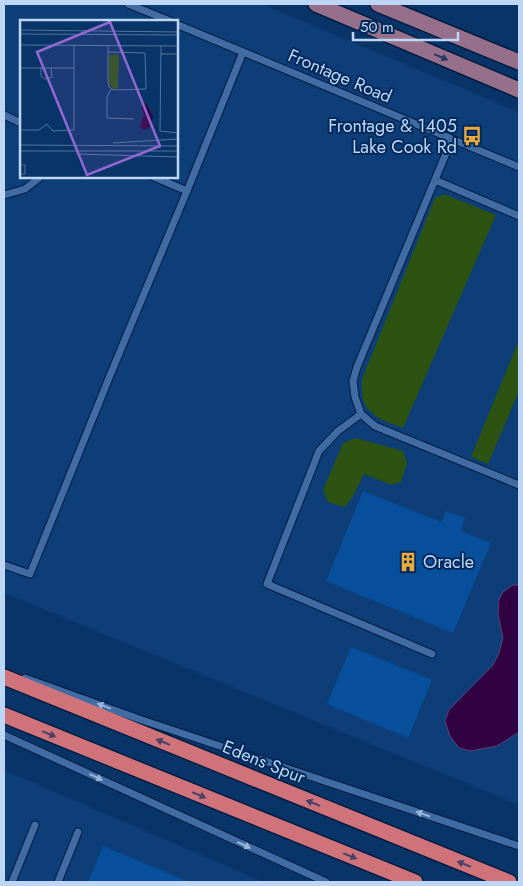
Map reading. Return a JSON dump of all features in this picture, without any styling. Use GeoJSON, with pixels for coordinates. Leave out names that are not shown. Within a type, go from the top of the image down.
{"type":"FeatureCollection","features":[{"type":"Feature","properties":{"kind":"highway","name":"Edens Spur"},"geometry":{"type":"LineString","coordinates":[[4,677],[509,882]]}},
{"type":"Feature","properties":{"kind":"highway"},"geometry":{"type":"LineString","coordinates":[[4,716],[415,882]]}},
{"type":"Feature","properties":{"kind":"main road"},"geometry":{"type":"LineString","coordinates":[[316,4],[519,90]]}},
{"type":"Feature","properties":{"kind":"main road"},"geometry":{"type":"LineString","coordinates":[[378,4],[519,62]]}},
{"type":"Feature","properties":{"kind":"lane"},"geometry":{"type":"LineString","coordinates":[[128,4],[168,20]]}},
{"type":"Feature","properties":{"kind":"lane","name":"Frontage Road"},"geometry":{"type":"LineString","coordinates":[[178,25],[519,167]]}},
{"type":"Feature","properties":{"kind":"lane"},"geometry":{"type":"LineString","coordinates":[[4,564],[30,574],[110,373],[243,52]]}},
{"type":"Feature","properties":{"kind":"lane"},"geometry":{"type":"LineString","coordinates":[[4,116],[20,123]]}},
{"type":"Feature","properties":{"kind":"lane"},"geometry":{"type":"LineString","coordinates":[[452,139],[357,367],[354,381],[355,397],[361,414],[375,426],[519,484]]}},
{"type":"Feature","properties":{"kind":"lane"},"geometry":{"type":"LineString","coordinates":[[4,195],[25,189],[38,178]]}},
{"type":"Feature","properties":{"kind":"lane"},"geometry":{"type":"LineString","coordinates":[[157,178],[187,191]]}},
{"type":"Feature","properties":{"kind":"lane"},"geometry":{"type":"LineString","coordinates":[[435,180],[519,216]]}},
{"type":"Feature","properties":{"kind":"lane"},"geometry":{"type":"LineString","coordinates":[[361,414],[338,430],[319,451],[267,584],[432,654]]}},
{"type":"Feature","properties":{"kind":"lane","name":"Edens Spur"},"geometry":{"type":"LineString","coordinates":[[4,670],[139,718],[519,846]]}},
{"type":"Feature","properties":{"kind":"lane"},"geometry":{"type":"LineString","coordinates":[[4,735],[326,882]]}},
{"type":"Feature","properties":{"kind":"lane"},"geometry":{"type":"LineString","coordinates":[[12,882],[35,825]]}},
{"type":"Feature","properties":{"kind":"lane"},"geometry":{"type":"LineString","coordinates":[[58,882],[78,832]]}},
{"type":"Feature","properties":{"kind":"shaded area"},"geometry":{"type":"Polygon","coordinates":[[[4,4],[262,4],[519,112],[519,805],[4,593],[4,4]]]}},
{"type":"Feature","properties":{"kind":"shaded area"},"geometry":{"type":"Polygon","coordinates":[[[513,585],[519,585],[519,732],[497,746],[470,751],[459,748],[450,736],[445,721],[449,710],[493,665],[499,653],[503,638],[498,614],[499,600],[503,592],[513,585]]]}},
{"type":"Feature","properties":{"kind":"shaded area"},"geometry":{"type":"Polygon","coordinates":[[[4,770],[264,882],[4,882],[4,770]]]}},
{"type":"Feature","properties":{"kind":"green space"},"geometry":{"type":"Polygon","coordinates":[[[444,194],[496,215],[403,428],[378,417],[367,408],[362,395],[362,379],[435,198],[444,194]]]}},
{"type":"Feature","properties":{"kind":"green space"},"geometry":{"type":"Polygon","coordinates":[[[519,340],[519,391],[488,464],[471,457],[519,340]]]}},
{"type":"Feature","properties":{"kind":"green space"},"geometry":{"type":"Polygon","coordinates":[[[356,438],[403,451],[407,463],[401,482],[392,485],[364,474],[345,507],[328,502],[323,490],[343,443],[356,438]]]}},
{"type":"Feature","properties":{"kind":"building","name":"Oracle"},"geometry":{"type":"Polygon","coordinates":[[[363,491],[441,522],[446,511],[465,518],[461,531],[491,543],[453,633],[326,581],[363,491]]]}},
{"type":"Feature","properties":{"kind":"building"},"geometry":{"type":"Polygon","coordinates":[[[351,647],[432,680],[408,738],[327,704],[351,647]]]}},
{"type":"Feature","properties":{"kind":"building"},"geometry":{"type":"Polygon","coordinates":[[[103,846],[189,882],[88,882],[103,846]]]}},
{"type":"Feature","properties":{"kind":"place","name":"Frontage & 1405 Lake Cook Rd"},"geometry":{"type":"Point","coordinates":[472,136]}},
{"type":"Feature","properties":{"kind":"place","name":"Oracle"},"geometry":{"type":"Point","coordinates":[408,562]}}]}
